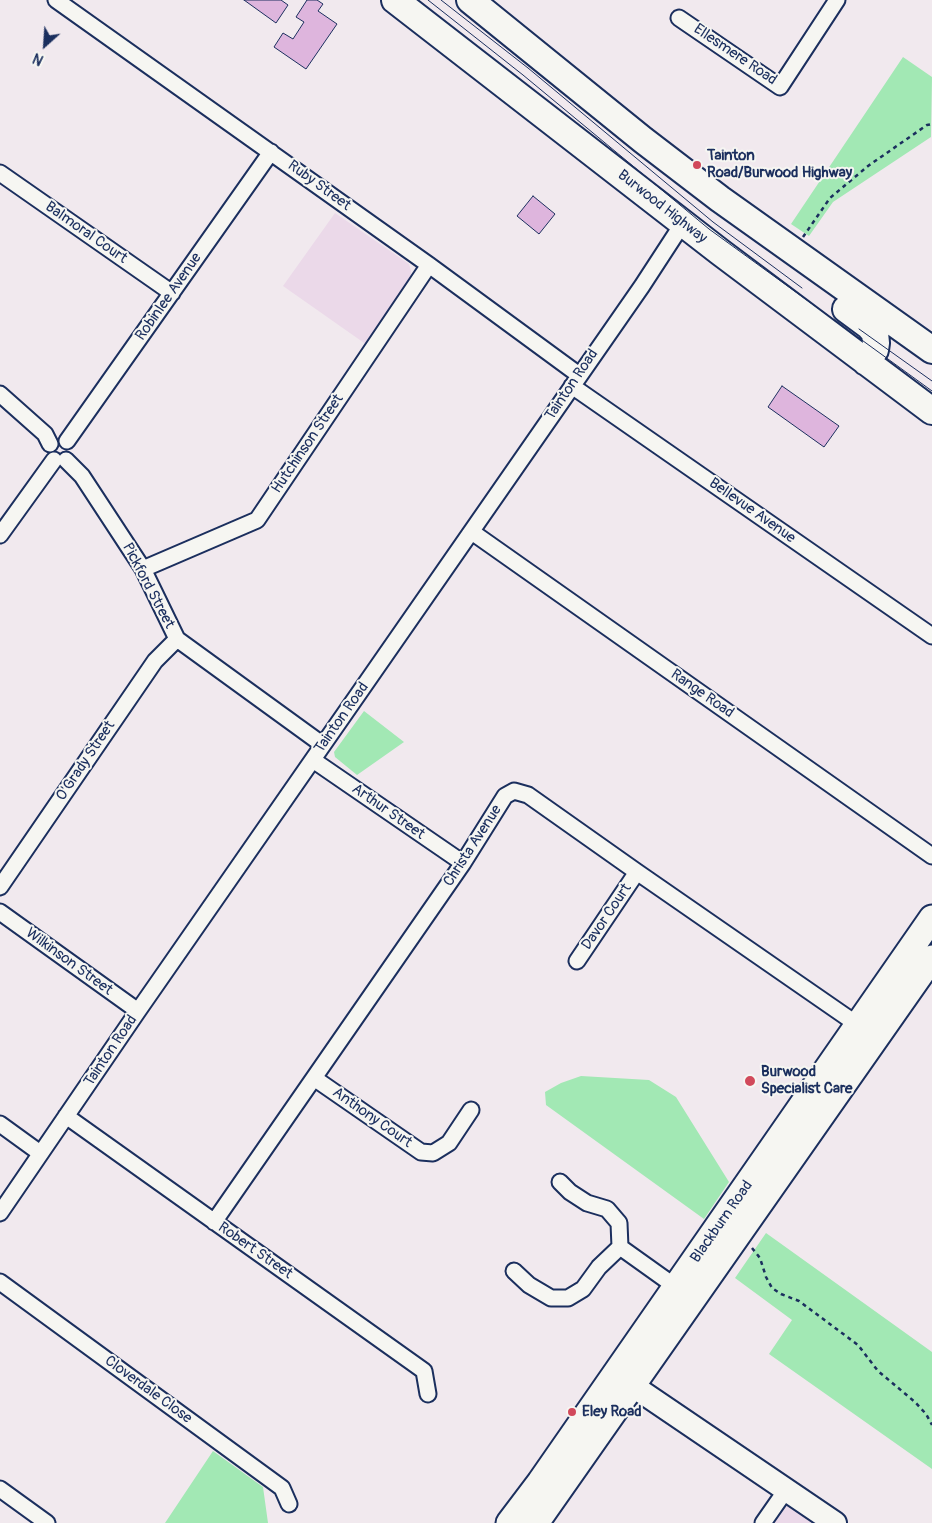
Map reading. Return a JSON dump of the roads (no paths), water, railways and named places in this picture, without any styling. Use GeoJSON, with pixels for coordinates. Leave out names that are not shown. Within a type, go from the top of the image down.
{"type":"FeatureCollection","features":[{"type":"Feature","properties":{"kind":"highway","name":"Burwood Highway"},"geometry":{"type":"LineString","coordinates":[[395,0],[683,223],[932,411]]}},
{"type":"Feature","properties":{"kind":"highway"},"geometry":{"type":"LineString","coordinates":[[470,0],[685,173],[802,250],[932,350]]}},
{"type":"Feature","properties":{"kind":"highway"},"geometry":{"type":"LineString","coordinates":[[802,250],[829,296],[869,326],[874,332],[876,347],[866,362]]}},
{"type":"Feature","properties":{"kind":"main road","name":"Blackburn Road"},"geometry":{"type":"LineString","coordinates":[[509,1523],[540,1482],[625,1380],[739,1234],[867,1031],[932,918]]}},
{"type":"Feature","properties":{"kind":"main road","name":"Blackburn Road"},"geometry":{"type":"LineString","coordinates":[[536,1523],[625,1380],[676,1287],[867,1031],[932,958]]}},
{"type":"Feature","properties":{"kind":"main road"},"geometry":{"type":"LineString","coordinates":[[625,1380],[835,1523]]}},
{"type":"Feature","properties":{"kind":"street","name":"Ruby Street"},"geometry":{"type":"LineString","coordinates":[[56,0],[428,265],[575,381]]}},
{"type":"Feature","properties":{"kind":"street","name":"Ellesmere Road"},"geometry":{"type":"LineString","coordinates":[[679,18],[780,87],[837,0]]}},
{"type":"Feature","properties":{"kind":"street","name":"Robinlee Avenue"},"geometry":{"type":"LineString","coordinates":[[67,441],[271,152]]}},
{"type":"Feature","properties":{"kind":"street","name":"Balmoral Court"},"geometry":{"type":"LineString","coordinates":[[0,173],[172,293]]}},
{"type":"Feature","properties":{"kind":"street","name":"Tainton Road"},"geometry":{"type":"LineString","coordinates":[[0,1213],[138,1011],[642,286],[683,223]]}},
{"type":"Feature","properties":{"kind":"street","name":"Hutchinson Street"},"geometry":{"type":"LineString","coordinates":[[142,569],[256,520],[428,265]]}},
{"type":"Feature","properties":{"kind":"street","name":"Bellevue Avenue"},"geometry":{"type":"LineString","coordinates":[[575,381],[932,636]]}},
{"type":"Feature","properties":{"kind":"street"},"geometry":{"type":"LineString","coordinates":[[0,394],[45,434],[50,444]]}},
{"type":"Feature","properties":{"kind":"street"},"geometry":{"type":"LineString","coordinates":[[0,535],[60,460],[71,455],[71,448],[67,441],[61,439],[55,440],[50,444],[48,450],[50,456],[60,460]]}},
{"type":"Feature","properties":{"kind":"street","name":"Pickford Street"},"geometry":{"type":"LineString","coordinates":[[60,460],[82,476],[142,569],[177,639],[323,745]]}},
{"type":"Feature","properties":{"kind":"street","name":"Range Road"},"geometry":{"type":"LineString","coordinates":[[472,532],[932,856]]}},
{"type":"Feature","properties":{"kind":"street","name":"O'Grady Street"},"geometry":{"type":"LineString","coordinates":[[0,887],[155,661],[177,639]]}},
{"type":"Feature","properties":{"kind":"street","name":"Arthur Street"},"geometry":{"type":"LineString","coordinates":[[313,760],[463,863]]}},
{"type":"Feature","properties":{"kind":"street","name":"Christa Avenue"},"geometry":{"type":"LineString","coordinates":[[214,1222],[463,863],[505,796],[514,791],[528,795],[867,1031]]}},
{"type":"Feature","properties":{"kind":"street","name":"Davor Court"},"geometry":{"type":"LineString","coordinates":[[577,961],[637,872]]}},
{"type":"Feature","properties":{"kind":"street","name":"Wilkinson Street"},"geometry":{"type":"LineString","coordinates":[[0,912],[138,1011]]}},
{"type":"Feature","properties":{"kind":"street","name":"Anthony Court"},"geometry":{"type":"LineString","coordinates":[[314,1078],[421,1152],[433,1153],[449,1143],[471,1110]]}},
{"type":"Feature","properties":{"kind":"street","name":"Robert Street"},"geometry":{"type":"LineString","coordinates":[[66,1116],[424,1371],[428,1394]]}},
{"type":"Feature","properties":{"kind":"street"},"geometry":{"type":"LineString","coordinates":[[0,1124],[40,1153]]}},
{"type":"Feature","properties":{"kind":"street"},"geometry":{"type":"LineString","coordinates":[[514,1272],[529,1285],[551,1298],[568,1298],[583,1289],[599,1267],[620,1247],[619,1223],[607,1210],[587,1203],[570,1192],[560,1182]]}},
{"type":"Feature","properties":{"kind":"street"},"geometry":{"type":"LineString","coordinates":[[620,1247],[676,1287]]}},
{"type":"Feature","properties":{"kind":"street","name":"Cloverdale Close"},"geometry":{"type":"LineString","coordinates":[[0,1282],[282,1488],[289,1504]]}},
{"type":"Feature","properties":{"kind":"street"},"geometry":{"type":"LineString","coordinates":[[0,1489],[47,1523]]}},
{"type":"Feature","properties":{"kind":"street"},"geometry":{"type":"LineString","coordinates":[[763,1523],[786,1490]]}},
{"type":"Feature","properties":{"kind":"tram line"},"geometry":{"type":"LineString","coordinates":[[428,0],[523,75],[709,229],[932,391]]}},
{"type":"Feature","properties":{"kind":"tram line"},"geometry":{"type":"LineString","coordinates":[[441,0],[528,68],[713,222],[802,288]]}},
{"type":"Feature","properties":{"kind":"tram line"},"geometry":{"type":"LineString","coordinates":[[859,329],[932,381]]}},
{"type":"Feature","properties":{"kind":"place","name":"Tainton Road/Burwood Highway"},"geometry":{"type":"Point","coordinates":[697,165]}},
{"type":"Feature","properties":{"kind":"place","name":"Burwood Specialist Care"},"geometry":{"type":"Point","coordinates":[750,1081]}},
{"type":"Feature","properties":{"kind":"place","name":"Eley Road"},"geometry":{"type":"Point","coordinates":[572,1412]}}]}
